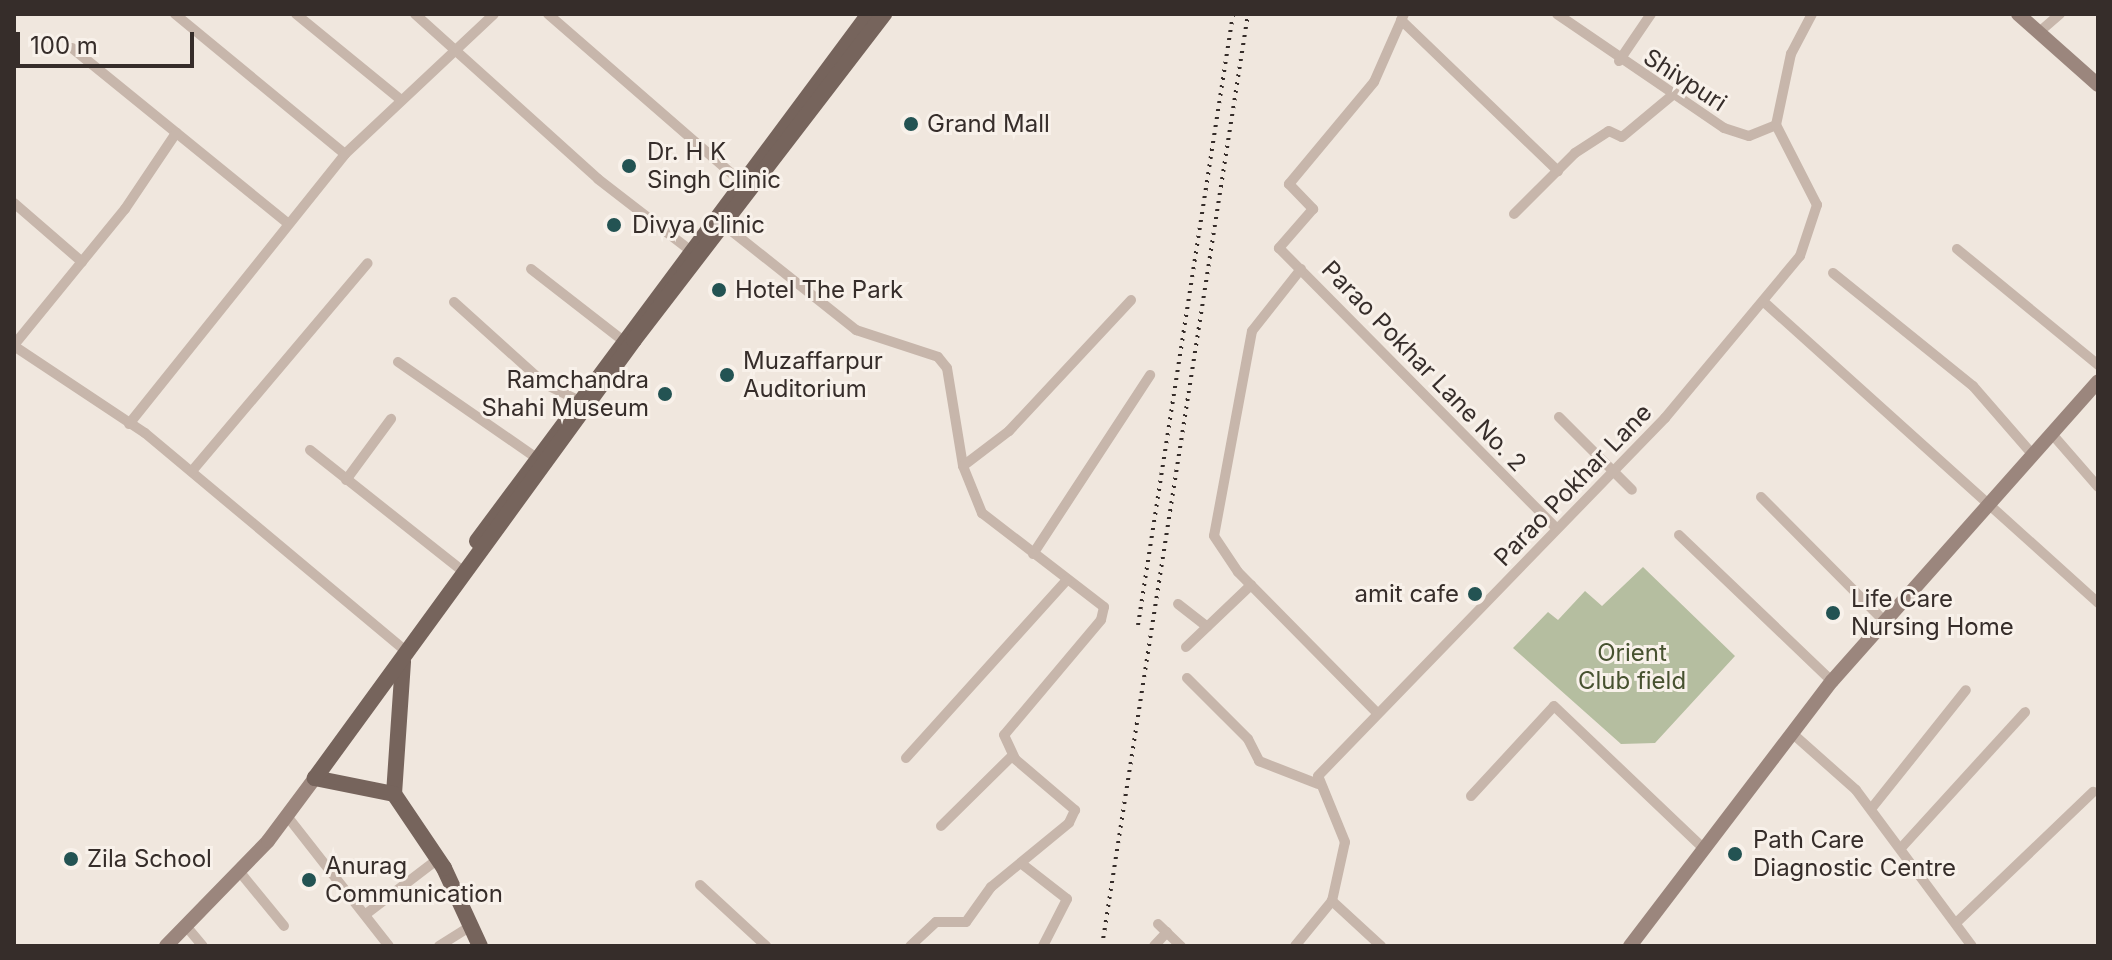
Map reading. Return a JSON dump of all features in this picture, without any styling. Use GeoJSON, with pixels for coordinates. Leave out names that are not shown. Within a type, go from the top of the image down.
{"type":"FeatureCollection","features":[{"type":"Feature","properties":{"kind":"main road"},"geometry":{"type":"LineString","coordinates":[[480,946],[438,859],[394,794],[408,655],[459,568],[576,399],[869,14]]}},
{"type":"Feature","properties":{"kind":"main road"},"geometry":{"type":"LineString","coordinates":[[166,946],[287,816],[884,14]]}},
{"type":"Feature","properties":{"kind":"main road"},"geometry":{"type":"LineString","coordinates":[[2018,14],[2096,80]]}},
{"type":"Feature","properties":{"kind":"main road"},"geometry":{"type":"LineString","coordinates":[[1630,946],[1832,681],[2098,381]]}},
{"type":"Feature","properties":{"kind":"main road"},"geometry":{"type":"LineString","coordinates":[[315,778],[394,794]]}},
{"type":"Feature","properties":{"kind":"street"},"geometry":{"type":"LineString","coordinates":[[175,14],[345,154]]}},
{"type":"Feature","properties":{"kind":"street"},"geometry":{"type":"LineString","coordinates":[[296,14],[401,100]]}},
{"type":"Feature","properties":{"kind":"street"},"geometry":{"type":"LineString","coordinates":[[415,14],[458,47],[598,179],[690,250]]}},
{"type":"Feature","properties":{"kind":"street"},"geometry":{"type":"LineString","coordinates":[[129,424],[345,154],[494,14]]}},
{"type":"Feature","properties":{"kind":"street"},"geometry":{"type":"LineString","coordinates":[[548,14],[741,182]]}},
{"type":"Feature","properties":{"kind":"street","name":"Shivpuri"},"geometry":{"type":"LineString","coordinates":[[1557,14],[1619,61],[1737,134],[1776,125]]}},
{"type":"Feature","properties":{"kind":"street"},"geometry":{"type":"LineString","coordinates":[[1619,61],[1651,14]]}},
{"type":"Feature","properties":{"kind":"street"},"geometry":{"type":"LineString","coordinates":[[1776,125],[1787,66],[1812,14]]}},
{"type":"Feature","properties":{"kind":"street"},"geometry":{"type":"LineString","coordinates":[[2038,33],[2060,14]]}},
{"type":"Feature","properties":{"kind":"street"},"geometry":{"type":"LineString","coordinates":[[1402,17],[1558,171]]}},
{"type":"Feature","properties":{"kind":"street","name":"Parao Pokhar Lane No. 2"},"geometry":{"type":"LineString","coordinates":[[1402,17],[1374,82],[1289,184],[1313,209],[1291,230],[1279,248],[1556,528]]}},
{"type":"Feature","properties":{"kind":"street"},"geometry":{"type":"LineString","coordinates":[[72,48],[287,223]]}},
{"type":"Feature","properties":{"kind":"street"},"geometry":{"type":"LineString","coordinates":[[1514,214],[1558,171],[1609,131],[1622,137],[1675,93]]}},
{"type":"Feature","properties":{"kind":"street","name":"Parao Pokhar Lane"},"geometry":{"type":"LineString","coordinates":[[1318,784],[1375,711],[1612,472],[1764,302],[1800,256],[1817,218],[1814,196],[1776,125]]}},
{"type":"Feature","properties":{"kind":"street"},"geometry":{"type":"LineString","coordinates":[[176,133],[82,262],[14,346],[192,471],[408,655]]}},
{"type":"Feature","properties":{"kind":"street"},"geometry":{"type":"LineString","coordinates":[[14,203],[82,262]]}},
{"type":"Feature","properties":{"kind":"street"},"geometry":{"type":"LineString","coordinates":[[724,225],[856,330],[938,357],[947,368],[963,466],[982,513],[1104,607],[1101,620],[1004,735],[1012,756],[1075,810],[1022,864],[991,887],[966,922],[936,922],[910,946]]}},
{"type":"Feature","properties":{"kind":"street"},"geometry":{"type":"LineString","coordinates":[[1957,249],[2098,365]]}},
{"type":"Feature","properties":{"kind":"street"},"geometry":{"type":"LineString","coordinates":[[192,471],[368,263]]}},
{"type":"Feature","properties":{"kind":"street"},"geometry":{"type":"LineString","coordinates":[[531,269],[621,339]]}},
{"type":"Feature","properties":{"kind":"street"},"geometry":{"type":"LineString","coordinates":[[1301,269],[1252,331],[1214,520],[1217,546],[1251,585],[1375,711]]}},
{"type":"Feature","properties":{"kind":"street"},"geometry":{"type":"LineString","coordinates":[[1833,273],[1973,386],[2033,455]]}},
{"type":"Feature","properties":{"kind":"street"},"geometry":{"type":"LineString","coordinates":[[963,466],[1009,431],[1131,300]]}},
{"type":"Feature","properties":{"kind":"street"},"geometry":{"type":"LineString","coordinates":[[454,302],[545,384],[576,399]]}},
{"type":"Feature","properties":{"kind":"street"},"geometry":{"type":"LineString","coordinates":[[1764,302],[2098,603]]}},
{"type":"Feature","properties":{"kind":"street"},"geometry":{"type":"LineString","coordinates":[[398,362],[535,457]]}},
{"type":"Feature","properties":{"kind":"street"},"geometry":{"type":"LineString","coordinates":[[1033,554],[1150,375]]}},
{"type":"Feature","properties":{"kind":"street"},"geometry":{"type":"LineString","coordinates":[[1559,417],[1632,490]]}},
{"type":"Feature","properties":{"kind":"street"},"geometry":{"type":"LineString","coordinates":[[346,480],[391,419]]}},
{"type":"Feature","properties":{"kind":"street"},"geometry":{"type":"LineString","coordinates":[[2052,434],[2098,487]]}},
{"type":"Feature","properties":{"kind":"street"},"geometry":{"type":"LineString","coordinates":[[310,450],[459,568]]}},
{"type":"Feature","properties":{"kind":"street"},"geometry":{"type":"LineString","coordinates":[[1761,497],[1885,622]]}},
{"type":"Feature","properties":{"kind":"street"},"geometry":{"type":"LineString","coordinates":[[1679,535],[1832,681]]}},
{"type":"Feature","properties":{"kind":"street"},"geometry":{"type":"LineString","coordinates":[[906,758],[1067,580]]}},
{"type":"Feature","properties":{"kind":"street"},"geometry":{"type":"LineString","coordinates":[[1186,647],[1251,585]]}},
{"type":"Feature","properties":{"kind":"street"},"geometry":{"type":"LineString","coordinates":[[1178,604],[1207,627]]}},
{"type":"Feature","properties":{"kind":"street"},"geometry":{"type":"LineString","coordinates":[[1187,678],[1248,739],[1259,761],[1318,784],[1345,842],[1332,901],[1295,946]]}},
{"type":"Feature","properties":{"kind":"street"},"geometry":{"type":"LineString","coordinates":[[1871,809],[1966,690]]}},
{"type":"Feature","properties":{"kind":"street"},"geometry":{"type":"LineString","coordinates":[[1471,796],[1554,706],[1705,850]]}},
{"type":"Feature","properties":{"kind":"street"},"geometry":{"type":"LineString","coordinates":[[1901,848],[2025,712]]}},
{"type":"Feature","properties":{"kind":"street"},"geometry":{"type":"LineString","coordinates":[[1793,734],[1871,809],[1972,946]]}},
{"type":"Feature","properties":{"kind":"street"},"geometry":{"type":"LineString","coordinates":[[941,826],[1012,756]]}},
{"type":"Feature","properties":{"kind":"street"},"geometry":{"type":"LineString","coordinates":[[1956,923],[2093,792]]}},
{"type":"Feature","properties":{"kind":"street"},"geometry":{"type":"LineString","coordinates":[[287,816],[389,946]]}},
{"type":"Feature","properties":{"kind":"street"},"geometry":{"type":"LineString","coordinates":[[366,914],[438,859]]}},
{"type":"Feature","properties":{"kind":"street"},"geometry":{"type":"LineString","coordinates":[[1022,864],[1067,899],[1043,946]]}},
{"type":"Feature","properties":{"kind":"street"},"geometry":{"type":"LineString","coordinates":[[239,871],[284,926]]}},
{"type":"Feature","properties":{"kind":"street"},"geometry":{"type":"LineString","coordinates":[[700,885],[766,946]]}},
{"type":"Feature","properties":{"kind":"street"},"geometry":{"type":"LineString","coordinates":[[1332,901],[1381,946]]}},
{"type":"Feature","properties":{"kind":"street"},"geometry":{"type":"LineString","coordinates":[[186,926],[203,946]]}},
{"type":"Feature","properties":{"kind":"street"},"geometry":{"type":"LineString","coordinates":[[439,946],[471,926]]}},
{"type":"Feature","properties":{"kind":"street"},"geometry":{"type":"LineString","coordinates":[[1154,946],[1162,928],[1181,946]]}},
{"type":"Feature","properties":{"kind":"green space","name":"Orient Club field"},"geometry":{"type":"Polygon","coordinates":[[[1643,567],[1735,656],[1655,743],[1621,744],[1513,648],[1548,612],[1558,620],[1585,591],[1602,606],[1643,567]]]}},
{"type":"Feature","properties":{"kind":"railway"},"geometry":{"type":"LineString","coordinates":[[1138,625],[1233,14]]}},
{"type":"Feature","properties":{"kind":"railway"},"geometry":{"type":"LineString","coordinates":[[1102,946],[1248,14]]}},
{"type":"Feature","properties":{"kind":"place","name":"Grand Mall"},"geometry":{"type":"Point","coordinates":[911,124]}},
{"type":"Feature","properties":{"kind":"place","name":"Dr. H K Singh Clinic"},"geometry":{"type":"Point","coordinates":[629,166]}},
{"type":"Feature","properties":{"kind":"place","name":"Divya Clinic"},"geometry":{"type":"Point","coordinates":[614,225]}},
{"type":"Feature","properties":{"kind":"place","name":"Hotel The Park"},"geometry":{"type":"Point","coordinates":[719,290]}},
{"type":"Feature","properties":{"kind":"place","name":"Muzaffarpur Auditorium"},"geometry":{"type":"Point","coordinates":[727,375]}},
{"type":"Feature","properties":{"kind":"place","name":"Ramchandra Shahi Museum"},"geometry":{"type":"Point","coordinates":[665,394]}},
{"type":"Feature","properties":{"kind":"place","name":"amit cafe"},"geometry":{"type":"Point","coordinates":[1475,594]}},
{"type":"Feature","properties":{"kind":"place","name":"Life Care Nursing Home"},"geometry":{"type":"Point","coordinates":[1833,613]}},
{"type":"Feature","properties":{"kind":"place","name":"Path Care Diagnostic Centre"},"geometry":{"type":"Point","coordinates":[1735,854]}},
{"type":"Feature","properties":{"kind":"place","name":"Zila School"},"geometry":{"type":"Point","coordinates":[71,859]}},
{"type":"Feature","properties":{"kind":"place","name":"Anurag Communication"},"geometry":{"type":"Point","coordinates":[309,880]}}]}
